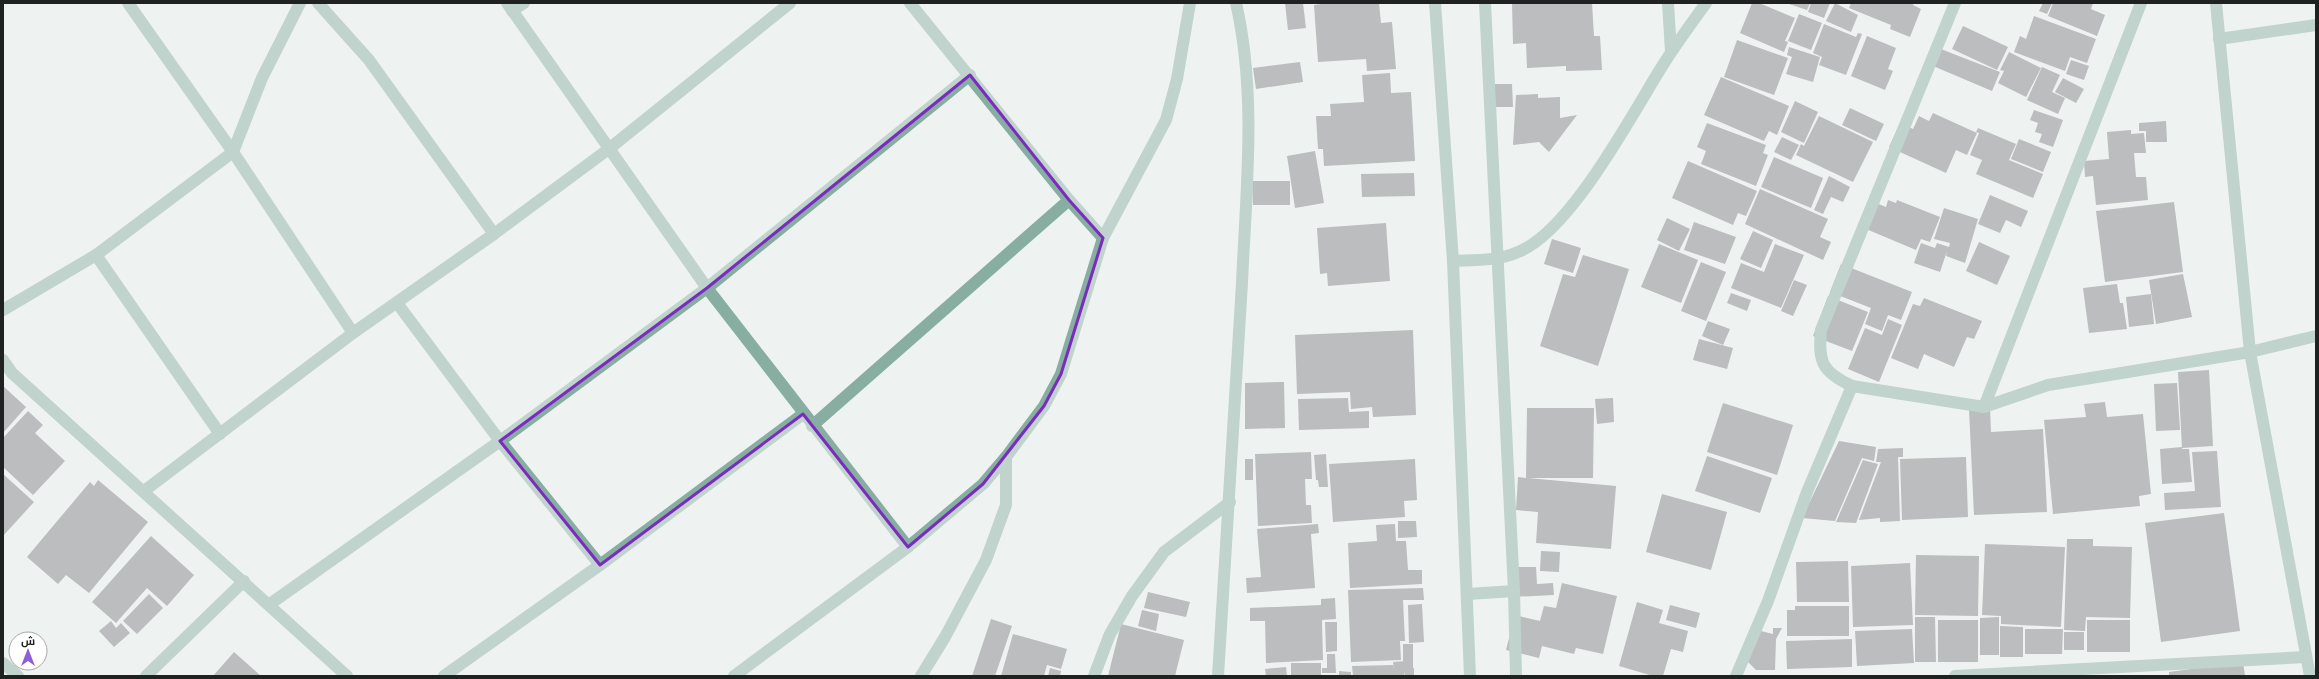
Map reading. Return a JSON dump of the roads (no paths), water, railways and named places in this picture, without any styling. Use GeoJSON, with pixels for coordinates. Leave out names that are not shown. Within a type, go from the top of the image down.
{"type":"FeatureCollection","features":[{"type":"Feature","properties":{"kind":"street"},"geometry":{"type":"LineString","coordinates":[[128,3],[233,152],[353,333]]}},
{"type":"Feature","properties":{"kind":"street"},"geometry":{"type":"LineString","coordinates":[[3,310],[96,255],[233,152],[262,78],[300,3]]}},
{"type":"Feature","properties":{"kind":"street"},"geometry":{"type":"LineString","coordinates":[[318,3],[369,60],[494,234]]}},
{"type":"Feature","properties":{"kind":"street"},"geometry":{"type":"LineString","coordinates":[[524,3],[510,7],[707,288],[812,426],[908,547]]}},
{"type":"Feature","properties":{"kind":"street"},"geometry":{"type":"LineString","coordinates":[[144,491],[353,333],[494,234],[610,148],[790,3]]}},
{"type":"Feature","properties":{"kind":"street"},"geometry":{"type":"LineString","coordinates":[[910,3],[970,75],[1069,200],[1103,238]]}},
{"type":"Feature","properties":{"kind":"street"},"geometry":{"type":"LineString","coordinates":[[734,676],[908,547],[983,484],[1006,457],[1044,406],[1061,374],[1103,238],[1166,120],[1177,80],[1190,3]]}},
{"type":"Feature","properties":{"kind":"street"},"geometry":{"type":"LineString","coordinates":[[1218,676],[1230,502],[1249,131],[1245,53],[1236,3]]}},
{"type":"Feature","properties":{"kind":"street"},"geometry":{"type":"LineString","coordinates":[[1436,3],[1453,261],[1468,594],[1470,676]]}},
{"type":"Feature","properties":{"kind":"street"},"geometry":{"type":"LineString","coordinates":[[1485,3],[1514,591],[1516,676]]}},
{"type":"Feature","properties":{"kind":"street"},"geometry":{"type":"LineString","coordinates":[[1668,3],[1671,52]]}},
{"type":"Feature","properties":{"kind":"street"},"geometry":{"type":"LineString","coordinates":[[1453,261],[1498,258],[1519,252],[1533,244],[1562,219],[1605,158],[1671,52],[1706,3]]}},
{"type":"Feature","properties":{"kind":"street"},"geometry":{"type":"LineString","coordinates":[[1955,3],[1820,330],[1819,352],[1824,366],[1836,378],[1852,386],[1984,407],[2048,385],[2250,352],[2316,336]]}},
{"type":"Feature","properties":{"kind":"street"},"geometry":{"type":"LineString","coordinates":[[1984,407],[2141,3]]}},
{"type":"Feature","properties":{"kind":"street"},"geometry":{"type":"LineString","coordinates":[[2216,3],[2250,352],[2310,676]]}},
{"type":"Feature","properties":{"kind":"street"},"geometry":{"type":"LineString","coordinates":[[2220,39],[2316,25]]}},
{"type":"Feature","properties":{"kind":"street"},"geometry":{"type":"LineString","coordinates":[[270,604],[500,441],[707,288],[970,75]]}},
{"type":"Feature","properties":{"kind":"street"},"geometry":{"type":"LineString","coordinates":[[812,426],[1069,200]]}},
{"type":"Feature","properties":{"kind":"street"},"geometry":{"type":"LineString","coordinates":[[96,255],[220,434]]}},
{"type":"Feature","properties":{"kind":"street"},"geometry":{"type":"LineString","coordinates":[[397,303],[500,441],[600,565]]}},
{"type":"Feature","properties":{"kind":"street"},"geometry":{"type":"LineString","coordinates":[[3,360],[8,371],[270,604],[347,676]]}},
{"type":"Feature","properties":{"kind":"street"},"geometry":{"type":"LineString","coordinates":[[1736,676],[1768,601],[1807,492],[1852,386]]}},
{"type":"Feature","properties":{"kind":"street"},"geometry":{"type":"LineString","coordinates":[[444,676],[600,565],[803,414]]}},
{"type":"Feature","properties":{"kind":"street"},"geometry":{"type":"LineString","coordinates":[[921,676],[945,637],[986,560],[1006,505],[1006,457]]}},
{"type":"Feature","properties":{"kind":"street"},"geometry":{"type":"LineString","coordinates":[[1094,676],[1118,621],[1132,596],[1164,552],[1230,502]]}},
{"type":"Feature","properties":{"kind":"street"},"geometry":{"type":"LineString","coordinates":[[146,676],[244,581]]}},
{"type":"Feature","properties":{"kind":"street"},"geometry":{"type":"LineString","coordinates":[[1468,594],[1514,591]]}},
{"type":"Feature","properties":{"kind":"street"},"geometry":{"type":"LineString","coordinates":[[1955,676],[2306,657]]}},
{"type":"Feature","properties":{"kind":"street"},"geometry":{"type":"LineString","coordinates":[[3,662],[18,676]]}}]}
